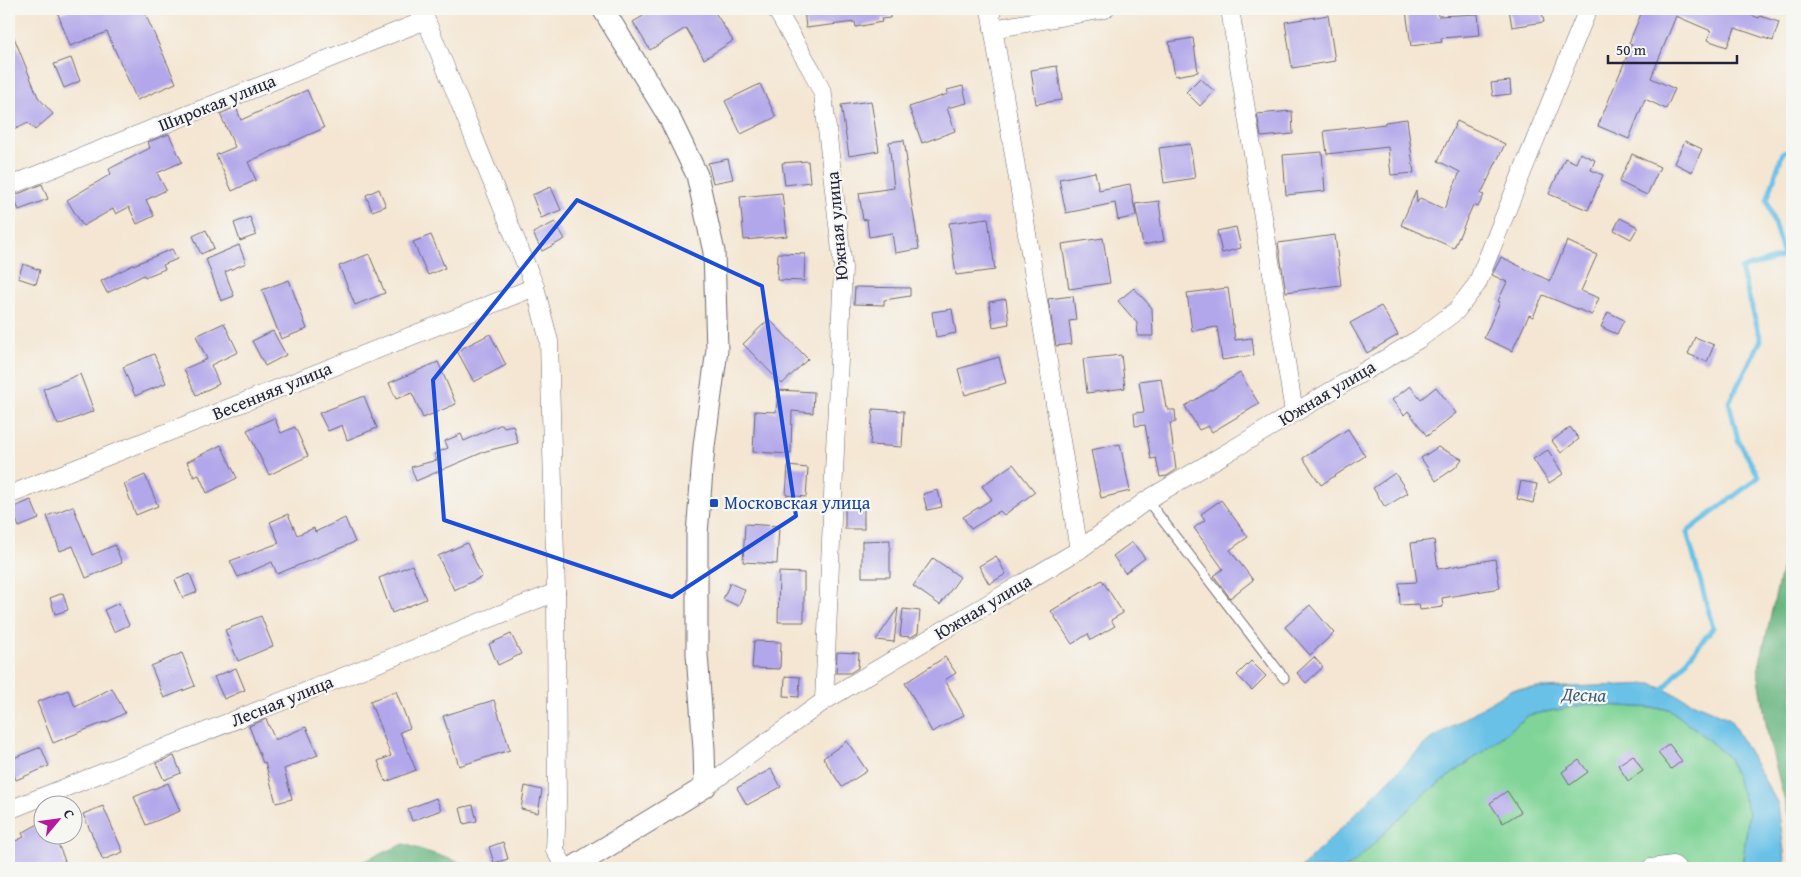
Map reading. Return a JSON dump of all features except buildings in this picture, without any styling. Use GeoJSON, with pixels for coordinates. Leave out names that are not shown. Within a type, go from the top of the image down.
{"type":"FeatureCollection","features":[{"type":"Feature","properties":{"kind":"street"},"geometry":{"type":"LineString","coordinates":[[603,9],[669,117],[697,175],[714,252],[717,350],[704,446],[697,534],[697,654],[705,787]]}},
{"type":"Feature","properties":{"kind":"street","name":"Южная улица"},"geometry":{"type":"LineString","coordinates":[[776,9],[812,71],[823,94],[843,268],[824,701]]}},
{"type":"Feature","properties":{"kind":"street"},"geometry":{"type":"LineString","coordinates":[[990,9],[1079,550]]}},
{"type":"Feature","properties":{"kind":"street"},"geometry":{"type":"LineString","coordinates":[[993,29],[1105,9]]}},
{"type":"Feature","properties":{"kind":"street"},"geometry":{"type":"LineString","coordinates":[[1230,9],[1294,412]]}},
{"type":"Feature","properties":{"kind":"street","name":"Южная улица"},"geometry":{"type":"LineString","coordinates":[[824,701],[1079,550],[1147,500],[1419,339],[1456,311],[1477,284],[1588,9]]}},
{"type":"Feature","properties":{"kind":"street"},"geometry":{"type":"LineString","coordinates":[[423,14],[535,287],[549,341],[556,592],[557,804],[555,850],[565,868]]}},
{"type":"Feature","properties":{"kind":"street","name":"Широкая улица"},"geometry":{"type":"LineString","coordinates":[[9,186],[423,14]]}},
{"type":"Feature","properties":{"kind":"street","name":"Весенняя улица"},"geometry":{"type":"LineString","coordinates":[[9,495],[535,287]]}},
{"type":"Feature","properties":{"kind":"street","name":"Лесная улица"},"geometry":{"type":"LineString","coordinates":[[9,810],[556,592]]}},
{"type":"Feature","properties":{"kind":"street"},"geometry":{"type":"LineString","coordinates":[[572,868],[705,787],[824,701]]}},
{"type":"Feature","properties":{"kind":"street"},"geometry":{"type":"LineString","coordinates":[[1651,868],[1673,865],[1677,868]]}},
{"type":"Feature","properties":{"kind":"lane"},"geometry":{"type":"LineString","coordinates":[[1147,500],[1284,678]]}},
{"type":"Feature","properties":{"kind":"highlighted area"},"geometry":{"type":"Polygon","coordinates":[[[577,200],[762,286],[796,516],[672,597],[444,520],[433,380],[577,200]]]}},
{"type":"Feature","properties":{"kind":"green space"},"geometry":{"type":"Polygon","coordinates":[[[1792,523],[1792,830],[1768,736],[1758,671],[1792,523]]]}},
{"type":"Feature","properties":{"kind":"green space"},"geometry":{"type":"Polygon","coordinates":[[[1588,704],[1669,709],[1729,758],[1749,812],[1742,868],[1346,868],[1356,861],[1422,796],[1529,715],[1588,704]]]}},
{"type":"Feature","properties":{"kind":"green space"},"geometry":{"type":"Polygon","coordinates":[[[404,844],[462,863],[471,868],[348,868],[404,844]]]}},
{"type":"Feature","properties":{"kind":"water","name":"Десна"},"geometry":{"type":"Polygon","coordinates":[[[1652,684],[1730,719],[1778,804],[1786,868],[1742,868],[1749,812],[1729,758],[1698,731],[1669,709],[1588,704],[1529,715],[1422,796],[1356,861],[1346,868],[1301,868],[1427,742],[1512,689],[1652,684]]]}},
{"type":"Feature","properties":{"kind":"waterway"},"geometry":{"type":"LineString","coordinates":[[1659,695],[1713,628],[1687,532],[1759,477],[1738,440],[1729,402],[1761,340],[1741,269],[1784,256],[1767,200],[1783,152],[1792,149]]}},
{"type":"Feature","properties":{"kind":"place","name":"Московская улица"},"geometry":{"type":"Point","coordinates":[714,503]}}]}
